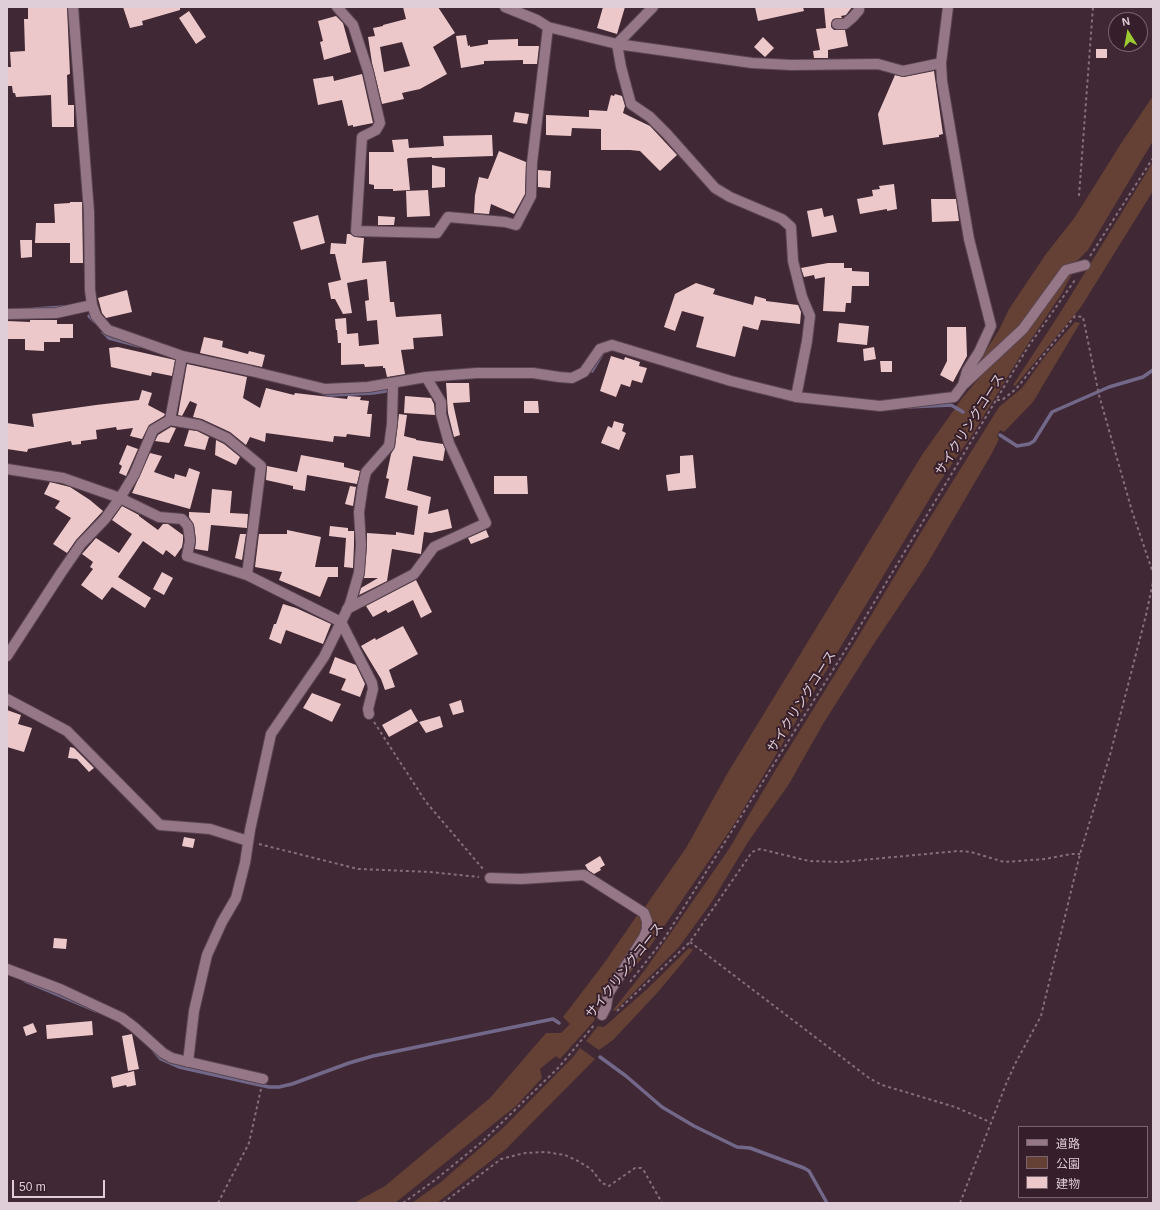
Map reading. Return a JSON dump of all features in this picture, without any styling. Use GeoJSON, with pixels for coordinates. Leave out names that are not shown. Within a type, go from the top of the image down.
{"type":"FeatureCollection","features":[{"type":"Feature","properties":{"kind":"street"},"geometry":{"type":"LineString","coordinates":[[73,7],[89,212],[90,290],[92,305],[96,316],[108,330],[182,356],[325,389],[368,387],[426,377],[477,373],[533,373],[572,378],[584,372],[600,349],[612,345],[731,382],[796,397],[880,406],[954,397],[964,385],[1023,329],[1066,270],[1085,265]]}},
{"type":"Feature","properties":{"kind":"street"},"geometry":{"type":"LineString","coordinates":[[337,7],[353,25],[368,71],[380,123],[376,130],[362,137],[356,231],[437,233],[448,217],[505,222],[516,225],[531,196],[532,162],[548,28]]}},
{"type":"Feature","properties":{"kind":"street"},"geometry":{"type":"LineString","coordinates":[[504,7],[537,20],[548,28],[617,44],[752,62],[791,65],[878,64],[903,71],[942,62]]}},
{"type":"Feature","properties":{"kind":"street"},"geometry":{"type":"LineString","coordinates":[[617,44],[653,7]]}},
{"type":"Feature","properties":{"kind":"street"},"geometry":{"type":"LineString","coordinates":[[837,24],[845,24],[859,10],[859,7]]}},
{"type":"Feature","properties":{"kind":"street"},"geometry":{"type":"LineString","coordinates":[[948,7],[942,62],[942,81],[969,239],[991,326],[979,352],[967,371],[964,385]]}},
{"type":"Feature","properties":{"kind":"street"},"geometry":{"type":"LineString","coordinates":[[617,44],[620,68],[631,104],[650,117],[715,188],[730,197],[782,219],[791,227],[793,261],[802,297],[810,316],[807,341],[796,397]]}},
{"type":"Feature","properties":{"kind":"street"},"geometry":{"type":"LineString","coordinates":[[7,314],[56,313],[92,305]]}},
{"type":"Feature","properties":{"kind":"street"},"geometry":{"type":"LineString","coordinates":[[170,420],[182,356]]}},
{"type":"Feature","properties":{"kind":"street"},"geometry":{"type":"LineString","coordinates":[[347,609],[414,574],[434,547],[486,523],[449,443],[441,414],[441,402],[426,377]]}},
{"type":"Feature","properties":{"kind":"street"},"geometry":{"type":"LineString","coordinates":[[188,1062],[194,1011],[207,954],[222,922],[236,898],[245,864],[248,841],[271,734],[283,714],[317,667],[338,629],[347,609],[359,573],[361,545],[358,512],[366,472],[389,446],[392,424],[392,383]]}},
{"type":"Feature","properties":{"kind":"street"},"geometry":{"type":"LineString","coordinates":[[7,656],[61,572],[81,544],[105,519],[120,498],[134,475],[153,430],[170,420],[199,425],[228,438],[261,466],[247,575]]}},
{"type":"Feature","properties":{"kind":"street"},"geometry":{"type":"LineString","coordinates":[[7,469],[63,478],[120,498],[159,517],[182,519],[188,526],[190,541],[187,556],[247,575],[341,622],[374,689],[368,709],[369,714]]}},
{"type":"Feature","properties":{"kind":"street"},"geometry":{"type":"LineString","coordinates":[[7,699],[66,731],[160,825],[210,829],[248,841]]}},
{"type":"Feature","properties":{"kind":"street"},"geometry":{"type":"LineString","coordinates":[[490,878],[520,879],[584,875],[644,913],[647,921],[647,929],[644,937],[608,994],[606,1007],[602,1015]]}},
{"type":"Feature","properties":{"kind":"street"},"geometry":{"type":"LineString","coordinates":[[7,969],[60,989],[122,1018],[163,1053],[188,1062],[263,1079]]}},
{"type":"Feature","properties":{"kind":"path"},"geometry":{"type":"LineString","coordinates":[[1079,196],[1093,7]]}},
{"type":"Feature","properties":{"kind":"path","name":"サイクリングコース"},"geometry":{"type":"LineString","coordinates":[[627,986],[664,939],[844,653],[1028,347],[1085,265],[1153,158]]}},
{"type":"Feature","properties":{"kind":"path"},"geometry":{"type":"LineString","coordinates":[[997,400],[1002,400],[1016,389],[1075,316],[1083,317],[1099,395],[1132,511],[1153,573]]}},
{"type":"Feature","properties":{"kind":"path"},"geometry":{"type":"LineString","coordinates":[[960,1203],[990,1122],[1015,1064],[1041,1016],[1080,854],[1110,755],[1153,582]]}},
{"type":"Feature","properties":{"kind":"path"},"geometry":{"type":"LineString","coordinates":[[369,714],[426,802],[490,878]]}},
{"type":"Feature","properties":{"kind":"path"},"geometry":{"type":"LineString","coordinates":[[248,841],[358,869],[430,872],[490,878]]}},
{"type":"Feature","properties":{"kind":"path"},"geometry":{"type":"LineString","coordinates":[[602,1015],[610,1018],[690,942],[752,852],[760,849],[809,861],[833,862],[958,851],[971,852],[1004,862],[1044,859],[1071,854],[1080,854]]}},
{"type":"Feature","properties":{"kind":"path"},"geometry":{"type":"LineString","coordinates":[[690,942],[869,1078],[882,1085],[955,1107],[990,1122]]}},
{"type":"Feature","properties":{"kind":"path","name":"サイクリングコース"},"geometry":{"type":"LineString","coordinates":[[403,1203],[435,1180],[483,1141],[558,1067],[602,1015]]}},
{"type":"Feature","properties":{"kind":"path"},"geometry":{"type":"LineString","coordinates":[[218,1203],[249,1143],[263,1079]]}},
{"type":"Feature","properties":{"kind":"path"},"geometry":{"type":"LineString","coordinates":[[443,1203],[501,1160],[525,1152],[545,1152],[565,1156],[578,1161],[590,1169],[602,1183],[609,1186],[635,1168],[641,1168],[662,1203]]}},
{"type":"Feature","properties":{"kind":"green space"},"geometry":{"type":"Polygon","coordinates":[[[1153,96],[1153,141],[1088,250],[1078,260],[1063,268],[1022,325],[971,374],[999,330],[1009,309],[1046,254],[1075,217],[1153,96]]]}},
{"type":"Feature","properties":{"kind":"green space"},"geometry":{"type":"Polygon","coordinates":[[[1153,162],[1153,191],[1081,307],[1015,386],[1013,385],[1060,313],[1153,162]]]}},
{"type":"Feature","properties":{"kind":"green space"},"geometry":{"type":"Polygon","coordinates":[[[1070,272],[1072,274],[1062,293],[1024,350],[972,435],[939,483],[735,823],[645,954],[614,993],[649,922],[645,907],[686,848],[727,774],[922,455],[963,397],[1070,272]]]}},
{"type":"Feature","properties":{"kind":"green space"},"geometry":{"type":"Polygon","coordinates":[[[1075,322],[1080,323],[1033,402],[1004,432],[1000,430],[997,436],[999,439],[992,453],[926,566],[873,645],[823,724],[789,784],[748,842],[711,903],[679,947],[615,1011],[613,1010],[645,970],[729,849],[776,769],[999,407],[1022,388],[1046,355],[1075,322]]]}},
{"type":"Feature","properties":{"kind":"green space"},"geometry":{"type":"Polygon","coordinates":[[[638,914],[644,926],[599,1007],[594,1021],[560,1059],[556,1056],[540,1069],[542,1078],[516,1106],[395,1203],[354,1203],[385,1186],[490,1098],[546,1033],[561,1033],[570,1024],[563,1017],[605,962],[638,914]]]}},
{"type":"Feature","properties":{"kind":"green space"},"geometry":{"type":"Polygon","coordinates":[[[689,948],[693,950],[658,992],[613,1040],[599,1050],[586,1041],[598,1026],[604,1027],[646,990],[689,948]]]}},
{"type":"Feature","properties":{"kind":"green space"},"geometry":{"type":"Polygon","coordinates":[[[580,1048],[595,1059],[506,1149],[437,1203],[412,1203],[441,1182],[503,1128],[580,1048]]]}},
{"type":"Feature","properties":{"kind":"building"},"geometry":{"type":"Polygon","coordinates":[[[28,7],[67,7],[70,74],[67,75],[68,105],[74,105],[74,127],[52,127],[51,95],[16,97],[15,93],[13,93],[12,86],[7,86],[7,67],[11,67],[10,52],[25,51],[24,19],[28,19],[28,7]]]}},
{"type":"Feature","properties":{"kind":"building"},"geometry":{"type":"Polygon","coordinates":[[[123,7],[180,7],[180,10],[142,21],[143,25],[130,28],[123,7]]]}},
{"type":"Feature","properties":{"kind":"building"},"geometry":{"type":"Polygon","coordinates":[[[403,7],[438,7],[455,33],[433,47],[447,74],[420,89],[402,93],[404,99],[382,104],[372,63],[368,37],[375,36],[373,28],[406,19],[403,7]],[[402,42],[380,47],[384,72],[410,66],[402,42]]]}},
{"type":"Feature","properties":{"kind":"building"},"geometry":{"type":"Polygon","coordinates":[[[603,7],[625,7],[617,34],[597,28],[603,7]]]}},
{"type":"Feature","properties":{"kind":"building"},"geometry":{"type":"Polygon","coordinates":[[[755,7],[803,7],[804,11],[758,21],[755,7]]]}},
{"type":"Feature","properties":{"kind":"building"},"geometry":{"type":"Polygon","coordinates":[[[824,7],[852,7],[846,15],[841,16],[842,18],[833,19],[831,24],[831,27],[834,30],[845,30],[848,46],[828,50],[828,58],[814,58],[813,51],[820,50],[816,29],[826,28],[824,7]]]}},
{"type":"Feature","properties":{"kind":"building"},"geometry":{"type":"Polygon","coordinates":[[[189,11],[206,37],[196,44],[179,18],[189,11]]]}},
{"type":"Feature","properties":{"kind":"building"},"geometry":{"type":"Polygon","coordinates":[[[336,16],[343,23],[351,52],[324,60],[320,42],[323,41],[318,21],[336,16]]]}},
{"type":"Feature","properties":{"kind":"building"},"geometry":{"type":"Polygon","coordinates":[[[466,35],[468,46],[470,45],[470,47],[488,44],[488,40],[518,39],[518,46],[539,46],[537,64],[523,64],[523,60],[484,61],[484,64],[461,68],[456,36],[466,35]]]}},
{"type":"Feature","properties":{"kind":"building"},"geometry":{"type":"Polygon","coordinates":[[[763,37],[774,48],[765,57],[754,47],[763,37]]]}},
{"type":"Feature","properties":{"kind":"building"},"geometry":{"type":"Polygon","coordinates":[[[1096,49],[1107,49],[1107,58],[1096,58],[1096,49]]]}},
{"type":"Feature","properties":{"kind":"building"},"geometry":{"type":"Polygon","coordinates":[[[934,71],[943,134],[939,135],[939,137],[883,145],[878,114],[895,75],[904,77],[934,71]]]}},
{"type":"Feature","properties":{"kind":"building"},"geometry":{"type":"Polygon","coordinates":[[[362,74],[373,123],[353,127],[353,125],[348,126],[342,100],[318,105],[313,79],[333,76],[334,81],[362,74]]]}},
{"type":"Feature","properties":{"kind":"building"},"geometry":{"type":"Polygon","coordinates":[[[615,94],[622,96],[625,106],[623,113],[650,126],[677,155],[660,171],[640,151],[601,150],[601,129],[572,128],[571,136],[546,135],[546,115],[589,117],[589,110],[607,111],[611,95],[614,96],[615,94]]]}},
{"type":"Feature","properties":{"kind":"building"},"geometry":{"type":"Polygon","coordinates":[[[515,112],[529,114],[527,124],[513,122],[515,112]]]}},
{"type":"Feature","properties":{"kind":"building"},"geometry":{"type":"Polygon","coordinates":[[[492,135],[493,156],[407,159],[410,190],[393,191],[393,189],[374,189],[374,185],[369,184],[369,152],[394,152],[392,140],[408,139],[409,148],[444,146],[443,136],[492,135]]]}},
{"type":"Feature","properties":{"kind":"building"},"geometry":{"type":"Polygon","coordinates":[[[499,151],[526,162],[525,194],[514,214],[491,204],[489,214],[474,213],[475,195],[479,177],[488,179],[499,151]]]}},
{"type":"Feature","properties":{"kind":"building"},"geometry":{"type":"Polygon","coordinates":[[[432,165],[445,168],[445,187],[432,188],[432,165]]]}},
{"type":"Feature","properties":{"kind":"building"},"geometry":{"type":"Polygon","coordinates":[[[538,170],[551,171],[550,188],[538,187],[538,170]]]}},
{"type":"Feature","properties":{"kind":"building"},"geometry":{"type":"Polygon","coordinates":[[[894,184],[897,209],[887,211],[887,209],[860,214],[857,199],[873,196],[872,190],[880,189],[879,186],[894,184]]]}},
{"type":"Feature","properties":{"kind":"building"},"geometry":{"type":"Polygon","coordinates":[[[428,190],[430,216],[407,217],[406,191],[428,190]]]}},
{"type":"Feature","properties":{"kind":"building"},"geometry":{"type":"Polygon","coordinates":[[[931,199],[956,199],[959,221],[932,222],[931,199]]]}},
{"type":"Feature","properties":{"kind":"building"},"geometry":{"type":"Polygon","coordinates":[[[82,202],[83,263],[70,263],[70,243],[35,243],[36,223],[55,223],[54,204],[82,202]]]}},
{"type":"Feature","properties":{"kind":"building"},"geometry":{"type":"Polygon","coordinates":[[[822,208],[824,217],[833,215],[837,232],[812,237],[807,211],[822,208]]]}},
{"type":"Feature","properties":{"kind":"building"},"geometry":{"type":"Polygon","coordinates":[[[318,215],[325,243],[301,250],[293,222],[318,215]]]}},
{"type":"Feature","properties":{"kind":"building"},"geometry":{"type":"Polygon","coordinates":[[[378,216],[395,217],[394,225],[378,225],[378,216]]]}},
{"type":"Feature","properties":{"kind":"building"},"geometry":{"type":"Polygon","coordinates":[[[347,234],[364,238],[362,263],[386,261],[390,302],[394,302],[396,317],[441,314],[443,336],[413,338],[414,349],[401,350],[405,374],[387,377],[383,366],[365,367],[364,364],[341,365],[341,343],[338,343],[335,319],[346,318],[347,334],[358,333],[359,346],[379,344],[377,320],[367,321],[365,301],[369,300],[367,279],[347,283],[352,313],[343,314],[335,299],[331,299],[328,283],[341,280],[335,254],[330,254],[331,243],[346,244],[347,234]]]}},
{"type":"Feature","properties":{"kind":"building"},"geometry":{"type":"Polygon","coordinates":[[[20,240],[32,240],[32,257],[21,258],[20,240]]]}},
{"type":"Feature","properties":{"kind":"building"},"geometry":{"type":"Polygon","coordinates":[[[828,263],[844,263],[844,268],[852,268],[852,271],[869,272],[869,286],[852,286],[851,303],[846,303],[845,312],[823,311],[825,277],[815,279],[814,275],[804,277],[801,268],[828,263]]]}},
{"type":"Feature","properties":{"kind":"building"},"geometry":{"type":"Polygon","coordinates":[[[696,283],[715,289],[713,294],[753,305],[755,296],[766,299],[766,301],[798,305],[801,312],[800,324],[761,320],[758,330],[743,326],[735,357],[696,347],[704,317],[682,311],[675,331],[664,327],[675,294],[696,283]]]}},
{"type":"Feature","properties":{"kind":"building"},"geometry":{"type":"Polygon","coordinates":[[[127,290],[132,312],[106,318],[102,313],[98,298],[127,290]]]}},
{"type":"Feature","properties":{"kind":"building"},"geometry":{"type":"Polygon","coordinates":[[[30,320],[57,320],[57,324],[73,324],[73,338],[60,338],[60,342],[44,342],[44,351],[25,350],[25,339],[7,339],[7,321],[30,322],[30,320]]]}},
{"type":"Feature","properties":{"kind":"building"},"geometry":{"type":"Polygon","coordinates":[[[839,323],[869,326],[867,345],[837,342],[839,323]]]}},
{"type":"Feature","properties":{"kind":"building"},"geometry":{"type":"Polygon","coordinates":[[[947,327],[966,327],[967,356],[953,382],[940,375],[947,361],[947,327]]]}},
{"type":"Feature","properties":{"kind":"building"},"geometry":{"type":"Polygon","coordinates":[[[204,337],[223,341],[222,347],[248,354],[249,351],[265,355],[262,367],[200,353],[204,337]]]}},
{"type":"Feature","properties":{"kind":"building"},"geometry":{"type":"Polygon","coordinates":[[[118,347],[175,360],[172,376],[152,372],[151,376],[111,367],[109,348],[118,347]]]}},
{"type":"Feature","properties":{"kind":"building"},"geometry":{"type":"Polygon","coordinates":[[[874,347],[876,359],[864,361],[863,349],[874,347]]]}},
{"type":"Feature","properties":{"kind":"building"},"geometry":{"type":"Polygon","coordinates":[[[611,356],[624,360],[625,357],[640,362],[639,366],[647,368],[642,383],[632,380],[630,387],[621,384],[616,397],[600,391],[611,356]]]}},
{"type":"Feature","properties":{"kind":"building"},"geometry":{"type":"Polygon","coordinates":[[[880,361],[892,361],[892,372],[881,372],[880,361]]]}},
{"type":"Feature","properties":{"kind":"building"},"geometry":{"type":"Polygon","coordinates":[[[187,364],[247,377],[243,398],[260,408],[266,388],[294,395],[295,393],[347,399],[348,396],[361,397],[360,400],[369,401],[367,414],[372,414],[370,437],[347,434],[346,437],[334,436],[333,442],[266,433],[265,442],[250,437],[246,445],[230,432],[202,419],[193,417],[197,404],[190,401],[182,416],[178,415],[187,364]]]}},
{"type":"Feature","properties":{"kind":"building"},"geometry":{"type":"Polygon","coordinates":[[[446,383],[469,383],[470,402],[453,403],[460,435],[454,437],[448,413],[446,383]]]}},
{"type":"Feature","properties":{"kind":"building"},"geometry":{"type":"Polygon","coordinates":[[[142,390],[152,393],[148,405],[165,414],[149,425],[142,439],[130,436],[133,428],[117,430],[116,427],[96,430],[97,439],[81,441],[81,444],[72,445],[71,441],[28,449],[27,452],[7,449],[7,423],[34,427],[32,414],[139,400],[142,390]]]}},
{"type":"Feature","properties":{"kind":"building"},"geometry":{"type":"Polygon","coordinates":[[[405,396],[431,398],[434,404],[435,415],[404,413],[405,396]]]}},
{"type":"Feature","properties":{"kind":"building"},"geometry":{"type":"Polygon","coordinates":[[[524,401],[538,401],[539,413],[524,413],[524,401]]]}},
{"type":"Feature","properties":{"kind":"building"},"geometry":{"type":"Polygon","coordinates":[[[399,414],[407,415],[404,436],[416,440],[443,444],[445,449],[443,461],[413,456],[407,490],[431,497],[428,514],[448,509],[452,528],[431,533],[424,532],[421,554],[392,549],[387,581],[359,595],[361,588],[378,578],[364,578],[367,533],[396,535],[396,532],[414,535],[418,506],[385,498],[389,479],[386,478],[391,454],[395,447],[399,414]]]}},
{"type":"Feature","properties":{"kind":"building"},"geometry":{"type":"Polygon","coordinates":[[[614,421],[624,424],[622,431],[626,433],[619,450],[601,443],[608,426],[612,428],[614,421]]]}},
{"type":"Feature","properties":{"kind":"building"},"geometry":{"type":"Polygon","coordinates":[[[171,427],[176,428],[169,443],[155,441],[158,435],[171,427]]]}},
{"type":"Feature","properties":{"kind":"building"},"geometry":{"type":"Polygon","coordinates":[[[189,430],[197,431],[209,437],[205,450],[184,446],[189,430]]]}},
{"type":"Feature","properties":{"kind":"building"},"geometry":{"type":"Polygon","coordinates":[[[216,440],[224,444],[240,457],[236,465],[215,455],[216,440]]]}},
{"type":"Feature","properties":{"kind":"building"},"geometry":{"type":"Polygon","coordinates":[[[127,445],[138,449],[126,476],[119,473],[122,466],[119,464],[127,445]]]}},
{"type":"Feature","properties":{"kind":"building"},"geometry":{"type":"Polygon","coordinates":[[[150,453],[162,456],[154,472],[174,479],[175,474],[186,477],[189,468],[200,472],[190,509],[132,493],[150,453]]]}},
{"type":"Feature","properties":{"kind":"building"},"geometry":{"type":"Polygon","coordinates":[[[301,455],[344,463],[344,467],[360,471],[357,484],[307,475],[305,491],[293,489],[293,486],[266,480],[267,466],[297,472],[301,455]]]}},
{"type":"Feature","properties":{"kind":"building"},"geometry":{"type":"Polygon","coordinates":[[[693,455],[696,488],[668,491],[666,475],[680,473],[680,456],[693,455]]]}},
{"type":"Feature","properties":{"kind":"building"},"geometry":{"type":"Polygon","coordinates":[[[494,476],[527,476],[528,494],[494,494],[494,476]]]}},
{"type":"Feature","properties":{"kind":"building"},"geometry":{"type":"Polygon","coordinates":[[[50,482],[70,487],[90,500],[103,511],[76,540],[67,553],[53,544],[71,518],[55,508],[60,501],[44,494],[50,482]]]}},
{"type":"Feature","properties":{"kind":"building"},"geometry":{"type":"Polygon","coordinates":[[[350,486],[356,487],[353,506],[345,504],[350,486]]]}},
{"type":"Feature","properties":{"kind":"building"},"geometry":{"type":"Polygon","coordinates":[[[212,489],[232,491],[230,513],[248,514],[247,528],[211,525],[208,551],[195,549],[196,540],[194,525],[189,517],[189,512],[210,513],[212,489]]]}},
{"type":"Feature","properties":{"kind":"building"},"geometry":{"type":"Polygon","coordinates":[[[122,506],[139,515],[158,530],[163,524],[168,524],[183,535],[182,547],[175,557],[166,550],[163,555],[143,541],[118,577],[151,598],[145,608],[112,587],[102,600],[81,585],[93,569],[90,567],[93,562],[82,554],[96,538],[119,553],[132,534],[112,520],[122,506]]]}},
{"type":"Feature","properties":{"kind":"building"},"geometry":{"type":"Polygon","coordinates":[[[330,526],[348,528],[348,531],[354,531],[353,568],[344,567],[346,538],[329,536],[330,526]]]}},
{"type":"Feature","properties":{"kind":"building"},"geometry":{"type":"Polygon","coordinates":[[[287,530],[321,537],[315,567],[338,567],[338,577],[328,577],[320,597],[279,580],[282,572],[255,567],[259,534],[287,534],[287,530]]]}},
{"type":"Feature","properties":{"kind":"building"},"geometry":{"type":"Polygon","coordinates":[[[486,530],[489,537],[471,544],[468,538],[486,530]]]}},
{"type":"Feature","properties":{"kind":"building"},"geometry":{"type":"Polygon","coordinates":[[[240,534],[246,534],[242,560],[235,558],[240,534]]]}},
{"type":"Feature","properties":{"kind":"building"},"geometry":{"type":"Polygon","coordinates":[[[162,572],[173,578],[164,595],[153,589],[162,572]]]}},
{"type":"Feature","properties":{"kind":"building"},"geometry":{"type":"Polygon","coordinates":[[[416,580],[432,612],[421,618],[413,600],[388,613],[386,610],[373,617],[366,606],[416,580]]]}},
{"type":"Feature","properties":{"kind":"building"},"geometry":{"type":"Polygon","coordinates":[[[283,604],[296,608],[331,624],[323,644],[286,630],[281,644],[269,639],[283,604]]]}},
{"type":"Feature","properties":{"kind":"building"},"geometry":{"type":"Polygon","coordinates":[[[403,626],[418,654],[389,670],[395,687],[385,690],[381,679],[361,646],[375,638],[376,640],[403,626]]]}},
{"type":"Feature","properties":{"kind":"building"},"geometry":{"type":"Polygon","coordinates":[[[335,657],[356,665],[365,684],[360,697],[341,690],[346,679],[329,673],[335,657]]]}},
{"type":"Feature","properties":{"kind":"building"},"geometry":{"type":"Polygon","coordinates":[[[312,693],[341,704],[332,722],[303,708],[312,693]]]}},
{"type":"Feature","properties":{"kind":"building"},"geometry":{"type":"Polygon","coordinates":[[[461,700],[464,712],[453,715],[449,704],[461,700]]]}},
{"type":"Feature","properties":{"kind":"building"},"geometry":{"type":"Polygon","coordinates":[[[411,709],[418,721],[389,737],[382,725],[411,709]]]}},
{"type":"Feature","properties":{"kind":"building"},"geometry":{"type":"Polygon","coordinates":[[[7,710],[21,715],[18,724],[32,728],[24,752],[7,747],[7,710]]]}},
{"type":"Feature","properties":{"kind":"building"},"geometry":{"type":"Polygon","coordinates":[[[440,716],[443,727],[426,733],[419,722],[440,716]]]}},
{"type":"Feature","properties":{"kind":"building"},"geometry":{"type":"Polygon","coordinates":[[[70,747],[74,748],[94,768],[89,772],[77,759],[68,758],[70,747]]]}},
{"type":"Feature","properties":{"kind":"building"},"geometry":{"type":"Polygon","coordinates":[[[184,837],[195,839],[193,848],[182,846],[184,837]]]}},
{"type":"Feature","properties":{"kind":"building"},"geometry":{"type":"Polygon","coordinates":[[[600,856],[605,865],[600,868],[601,870],[594,874],[588,870],[585,865],[600,856]]]}},
{"type":"Feature","properties":{"kind":"building"},"geometry":{"type":"Polygon","coordinates":[[[54,938],[67,939],[66,949],[53,948],[54,938]]]}},
{"type":"Feature","properties":{"kind":"building"},"geometry":{"type":"Polygon","coordinates":[[[92,1021],[93,1035],[47,1039],[46,1025],[92,1021]]]}},
{"type":"Feature","properties":{"kind":"building"},"geometry":{"type":"Polygon","coordinates":[[[33,1023],[37,1032],[26,1036],[23,1027],[33,1023]]]}},
{"type":"Feature","properties":{"kind":"building"},"geometry":{"type":"Polygon","coordinates":[[[132,1034],[139,1069],[128,1071],[122,1036],[132,1034]]]}},
{"type":"Feature","properties":{"kind":"building"},"geometry":{"type":"Polygon","coordinates":[[[134,1071],[136,1085],[127,1087],[126,1085],[113,1088],[111,1077],[134,1071]]]}},
{"type":"Feature","properties":{"kind":"waterway"},"geometry":{"type":"LineString","coordinates":[[34,309],[64,307]]}},
{"type":"Feature","properties":{"kind":"waterway"},"geometry":{"type":"LineString","coordinates":[[89,316],[95,322]]}},
{"type":"Feature","properties":{"kind":"waterway"},"geometry":{"type":"LineString","coordinates":[[103,332],[109,338],[139,346]]}},
{"type":"Feature","properties":{"kind":"waterway"},"geometry":{"type":"LineString","coordinates":[[592,371],[602,354]]}},
{"type":"Feature","properties":{"kind":"waterway"},"geometry":{"type":"LineString","coordinates":[[1000,435],[1017,446],[1029,444],[1034,441],[1052,412],[1109,387],[1143,377],[1153,370]]}},
{"type":"Feature","properties":{"kind":"waterway"},"geometry":{"type":"LineString","coordinates":[[322,393],[331,395],[386,391]]}},
{"type":"Feature","properties":{"kind":"waterway"},"geometry":{"type":"LineString","coordinates":[[908,407],[951,405],[963,412]]}},
{"type":"Feature","properties":{"kind":"waterway"},"geometry":{"type":"LineString","coordinates":[[25,981],[96,1011]]}},
{"type":"Feature","properties":{"kind":"waterway"},"geometry":{"type":"LineString","coordinates":[[154,1051],[161,1059],[179,1067],[269,1087],[279,1087],[292,1084],[349,1063],[373,1056],[553,1019],[559,1023]]}},
{"type":"Feature","properties":{"kind":"waterway"},"geometry":{"type":"LineString","coordinates":[[600,1057],[626,1076],[662,1107],[694,1126],[737,1147],[750,1148],[809,1171],[827,1203]]}}]}
